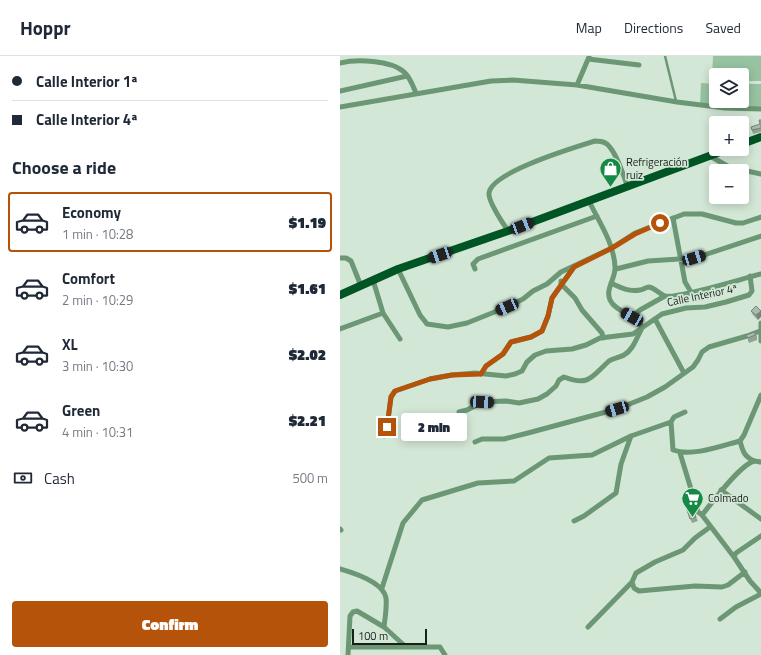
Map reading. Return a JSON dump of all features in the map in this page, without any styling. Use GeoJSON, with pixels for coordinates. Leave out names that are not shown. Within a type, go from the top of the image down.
{"type":"FeatureCollection","features":[{"type":"Feature","properties":{"kind":"main road"},"geometry":{"type":"LineString","coordinates":[[749,141],[761,136]]}},
{"type":"Feature","properties":{"kind":"main road"},"geometry":{"type":"LineString","coordinates":[[340,295],[398,269],[508,231],[710,156]]}},
{"type":"Feature","properties":{"kind":"street"},"geometry":{"type":"LineString","coordinates":[[577,85],[589,57],[639,65]]}},
{"type":"Feature","properties":{"kind":"street"},"geometry":{"type":"LineString","coordinates":[[340,63],[350,61],[378,62],[397,67],[407,76],[416,94]]}},
{"type":"Feature","properties":{"kind":"street"},"geometry":{"type":"LineString","coordinates":[[340,91],[407,76]]}},
{"type":"Feature","properties":{"kind":"street"},"geometry":{"type":"LineString","coordinates":[[340,107],[491,81],[513,80],[577,85],[676,102],[725,108],[761,109]]}},
{"type":"Feature","properties":{"kind":"street"},"geometry":{"type":"LineString","coordinates":[[508,231],[491,200],[489,194],[490,188],[500,178],[542,158],[595,141],[602,141],[608,145],[616,158],[628,186]]}},
{"type":"Feature","properties":{"kind":"street"},"geometry":{"type":"LineString","coordinates":[[710,156],[729,166],[761,174]]}},
{"type":"Feature","properties":{"kind":"street"},"geometry":{"type":"LineString","coordinates":[[459,412],[467,410],[482,402],[506,401],[519,403],[538,399],[548,394],[556,386],[559,380],[564,377],[575,381],[587,381],[599,372],[610,360],[623,356],[631,350],[642,327],[637,319],[616,308],[610,301],[608,294],[616,269],[612,248],[589,201]]}},
{"type":"Feature","properties":{"kind":"street"},"geometry":{"type":"LineString","coordinates":[[398,269],[420,315],[427,324],[448,327],[467,323],[512,304],[552,281],[561,272],[612,248],[635,234],[684,214],[702,214],[736,223],[743,223],[761,217]]}},
{"type":"Feature","properties":{"kind":"street"},"geometry":{"type":"LineString","coordinates":[[475,269],[473,264],[478,259],[597,216]]}},
{"type":"Feature","properties":{"kind":"street"},"geometry":{"type":"LineString","coordinates":[[673,218],[685,282],[691,292]]}},
{"type":"Feature","properties":{"kind":"street"},"geometry":{"type":"LineString","coordinates":[[616,269],[648,261],[694,258],[761,236]]}},
{"type":"Feature","properties":{"kind":"street"},"geometry":{"type":"LineString","coordinates":[[340,258],[346,258],[352,261],[361,286]]}},
{"type":"Feature","properties":{"kind":"street"},"geometry":{"type":"LineString","coordinates":[[481,374],[486,366],[503,354],[511,342],[531,337],[542,331],[548,316],[552,298],[574,267]]}},
{"type":"Feature","properties":{"kind":"street"},"geometry":{"type":"LineString","coordinates":[[561,272],[561,284],[575,298],[582,310],[602,333],[603,338]]}},
{"type":"Feature","properties":{"kind":"street"},"geometry":{"type":"LineString","coordinates":[[632,317],[640,310],[665,296],[691,292],[761,274]]}},
{"type":"Feature","properties":{"kind":"street","name":"Calle Interior 4ª"},"geometry":{"type":"LineString","coordinates":[[384,436],[387,427],[391,397],[395,391],[430,379],[452,375],[481,374],[506,376],[515,374],[522,371],[527,362],[535,355],[546,351],[572,349],[603,338],[633,334],[662,314],[686,308],[704,307],[749,295],[752,291],[750,276]]}},
{"type":"Feature","properties":{"kind":"street"},"geometry":{"type":"LineString","coordinates":[[373,280],[383,313],[400,339]]}},
{"type":"Feature","properties":{"kind":"street"},"geometry":{"type":"LineString","coordinates":[[611,283],[624,290],[632,292],[643,290],[647,287],[665,296]]}},
{"type":"Feature","properties":{"kind":"street"},"geometry":{"type":"LineString","coordinates":[[340,329],[383,313]]}},
{"type":"Feature","properties":{"kind":"street"},"geometry":{"type":"LineString","coordinates":[[655,319],[684,373]]}},
{"type":"Feature","properties":{"kind":"street"},"geometry":{"type":"LineString","coordinates":[[761,323],[761,340]]}},
{"type":"Feature","properties":{"kind":"street"},"geometry":{"type":"LineString","coordinates":[[474,442],[504,439],[522,435],[617,409],[647,397],[665,387],[693,367],[702,352],[709,347],[760,331]]}},
{"type":"Feature","properties":{"kind":"street"},"geometry":{"type":"LineString","coordinates":[[685,412],[674,417],[671,422],[673,450],[680,453],[701,451],[740,441],[761,395]]}},
{"type":"Feature","properties":{"kind":"street"},"geometry":{"type":"LineString","coordinates":[[382,588],[403,523],[422,500],[478,483],[514,481],[549,458],[592,455],[631,436],[671,422]]}},
{"type":"Feature","properties":{"kind":"street"},"geometry":{"type":"LineString","coordinates":[[574,521],[584,516],[616,493],[621,464],[631,436]]}},
{"type":"Feature","properties":{"kind":"street"},"geometry":{"type":"LineString","coordinates":[[740,441],[743,453],[746,457],[754,461],[761,462]]}},
{"type":"Feature","properties":{"kind":"street"},"geometry":{"type":"LineString","coordinates":[[680,453],[696,510],[702,515],[761,594],[736,606],[720,619]]}},
{"type":"Feature","properties":{"kind":"street"},"geometry":{"type":"LineString","coordinates":[[702,515],[721,490],[747,465],[754,461]]}},
{"type":"Feature","properties":{"kind":"street"},"geometry":{"type":"LineString","coordinates":[[721,490],[761,519]]}},
{"type":"Feature","properties":{"kind":"street"},"geometry":{"type":"LineString","coordinates":[[588,627],[632,582],[636,573],[655,562],[683,550],[695,538],[710,527]]}},
{"type":"Feature","properties":{"kind":"street"},"geometry":{"type":"LineString","coordinates":[[734,557],[736,553],[761,536]]}},
{"type":"Feature","properties":{"kind":"street"},"geometry":{"type":"LineString","coordinates":[[340,569],[359,575],[382,588],[386,598],[384,627]]}},
{"type":"Feature","properties":{"kind":"street"},"geometry":{"type":"LineString","coordinates":[[632,582],[634,588],[639,591],[695,586],[722,587],[728,585],[745,572]]}},
{"type":"Feature","properties":{"kind":"street"},"geometry":{"type":"LineString","coordinates":[[348,655],[350,616],[353,612],[358,611],[384,627],[406,647]]}},
{"type":"Feature","properties":{"kind":"street"},"geometry":{"type":"LineString","coordinates":[[349,647],[440,647],[445,655]]}},
{"type":"Feature","properties":{"kind":"lane"},"geometry":{"type":"LineString","coordinates":[[665,56],[676,102]]}},
{"type":"Feature","properties":{"kind":"green space"},"geometry":{"type":"Polygon","coordinates":[[[713,56],[761,56],[761,81],[749,81],[749,68],[712,68],[713,56]]]}},
{"type":"Feature","properties":{"kind":"green space"},"geometry":{"type":"Polygon","coordinates":[[[701,83],[709,84],[709,106],[700,105],[701,83]]]}},
{"type":"Feature","properties":{"kind":"green space"},"geometry":{"type":"Polygon","coordinates":[[[749,84],[761,84],[761,109],[746,108],[749,108],[749,84]]]}},
{"type":"Feature","properties":{"kind":"building"},"geometry":{"type":"Polygon","coordinates":[[[759,120],[761,120],[761,128],[752,130],[751,127],[760,124],[759,120]]]}},
{"type":"Feature","properties":{"kind":"building"},"geometry":{"type":"Polygon","coordinates":[[[756,306],[761,311],[756,315],[751,311],[756,306]]]}},
{"type":"Feature","properties":{"kind":"building"},"geometry":{"type":"Polygon","coordinates":[[[755,332],[755,335],[748,338],[746,335],[755,332]]]}},
{"type":"Feature","properties":{"kind":"building"},"geometry":{"type":"Polygon","coordinates":[[[692,508],[696,517],[690,519],[687,510],[692,508]]]}},
{"type":"Feature","properties":{"kind":"place","name":"Refrigeración ruiz"},"geometry":{"type":"Point","coordinates":[611,188]}},
{"type":"Feature","properties":{"kind":"place","name":"Colmado"},"geometry":{"type":"Point","coordinates":[693,518]}},
{"type":"Feature","properties":{"kind":"route"},"geometry":{"type":"LineString","coordinates":[[387,427],[391,397],[395,391],[430,379],[452,375],[475,373],[481,374],[486,366],[503,354],[511,342],[531,337],[542,331],[548,316],[552,298],[574,267],[612,248],[635,234],[660,223]]}}]}
